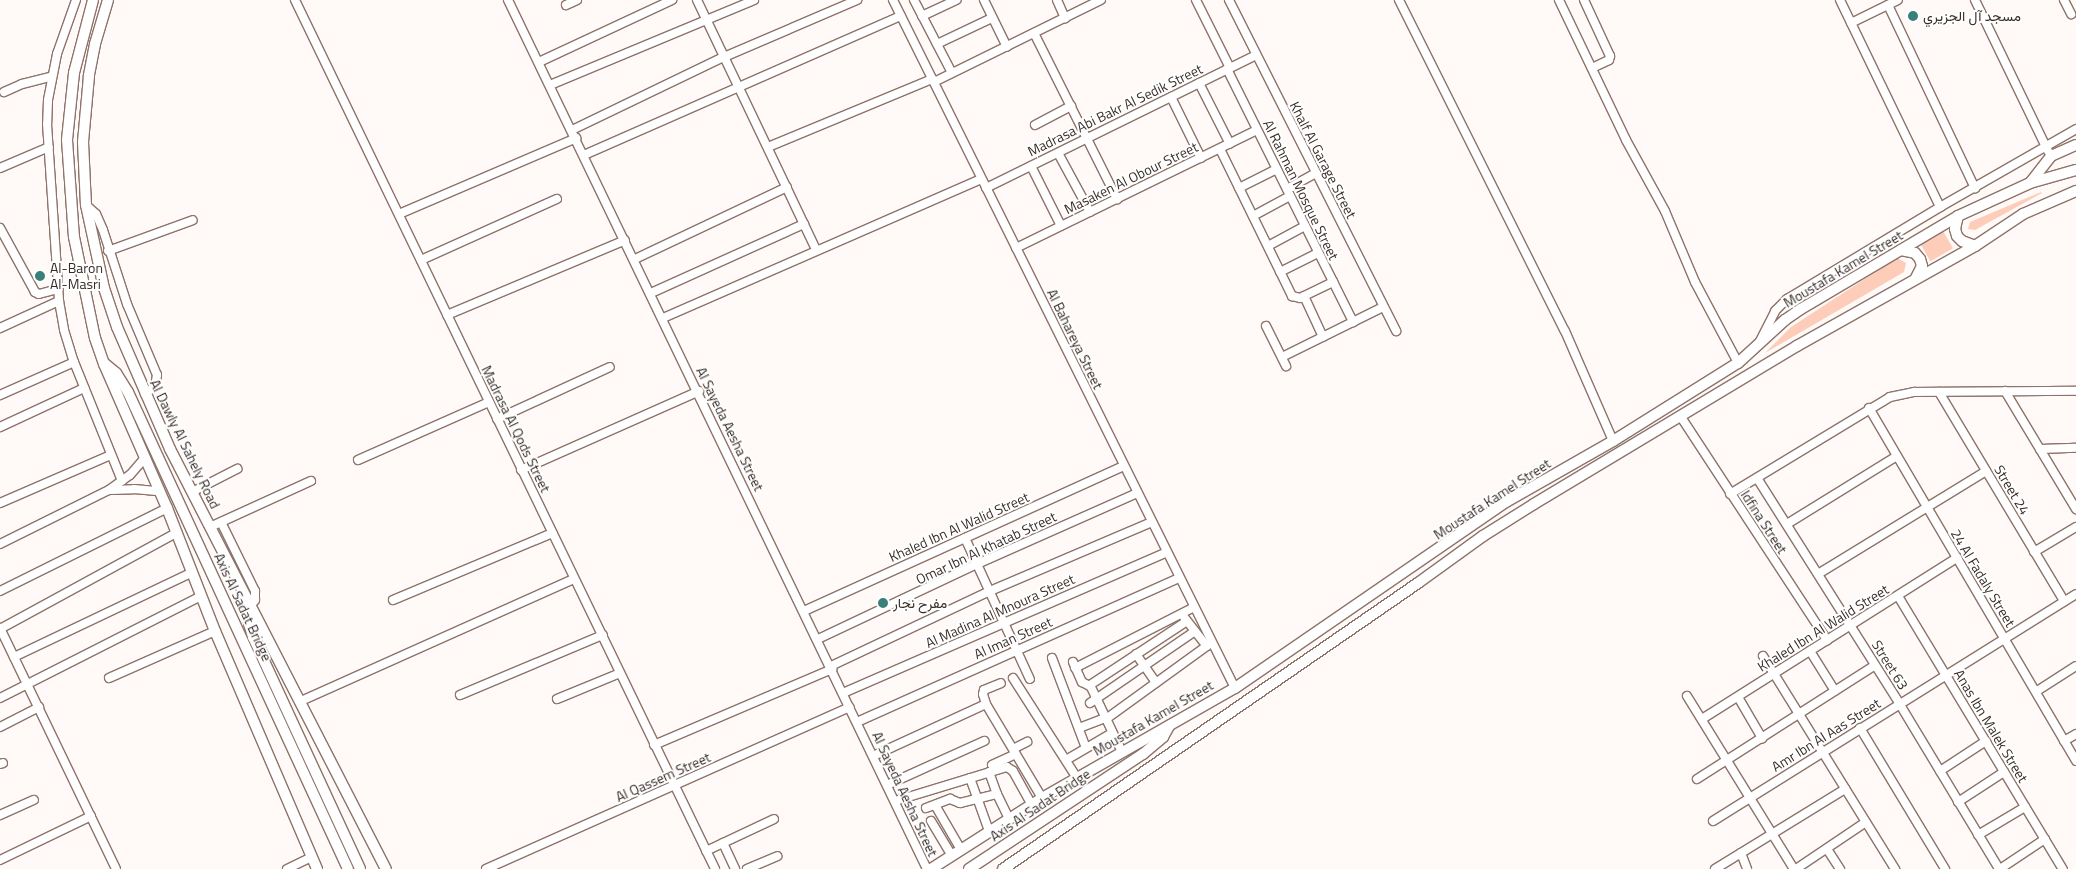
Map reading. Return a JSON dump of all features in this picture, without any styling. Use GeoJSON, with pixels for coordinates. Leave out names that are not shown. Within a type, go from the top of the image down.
{"type":"FeatureCollection","features":[{"type":"Feature","properties":{"kind":"main road"},"geometry":{"type":"LineString","coordinates":[[93,0],[74,73],[69,107],[67,161],[78,263],[88,312],[104,364],[167,508],[215,631],[317,869]]}},
{"type":"Feature","properties":{"kind":"main road","name":"Al Dawly Al Sahely Road"},"geometry":{"type":"LineString","coordinates":[[108,0],[95,44],[84,108],[82,162],[86,204],[104,288],[117,327],[145,394],[192,492],[386,869]]}},
{"type":"Feature","properties":{"kind":"main road"},"geometry":{"type":"LineString","coordinates":[[2030,183],[2049,152],[2076,145]]}},
{"type":"Feature","properties":{"kind":"main road","name":"Moustafa Kamel Street"},"geometry":{"type":"LineString","coordinates":[[929,869],[1042,798],[1235,688],[1506,502],[1613,441],[1738,363],[1801,309],[1958,216],[2030,183],[2076,170]]}},
{"type":"Feature","properties":{"kind":"main road","name":"Moustafa Kamel Street"},"geometry":{"type":"LineString","coordinates":[[1003,869],[1418,583],[1483,536],[1797,346],[1975,246],[2023,214],[2056,198],[2076,191]]}},
{"type":"Feature","properties":{"kind":"main road"},"geometry":{"type":"LineString","coordinates":[[1958,216],[1955,229],[1957,236],[1962,241],[1975,246]]}},
{"type":"Feature","properties":{"kind":"main road"},"geometry":{"type":"LineString","coordinates":[[1900,250],[1915,253],[1920,259],[1920,274],[1915,279]]}},
{"type":"Feature","properties":{"kind":"main road","name":"Axis Al Sadat Bridge"},"geometry":{"type":"LineString","coordinates":[[104,364],[116,372],[128,392],[348,869]]}},
{"type":"Feature","properties":{"kind":"main road","name":"Axis Al Sadat Bridge"},"geometry":{"type":"LineString","coordinates":[[250,607],[249,623],[253,637],[360,869]]}},
{"type":"Feature","properties":{"kind":"main road","name":"Axis Al Sadat Bridge"},"geometry":{"type":"LineString","coordinates":[[969,869],[1143,754],[1163,737],[1170,724]]}},
{"type":"Feature","properties":{"kind":"street"},"geometry":{"type":"LineString","coordinates":[[76,0],[51,77],[47,124],[59,301],[64,330],[74,362],[122,481]]}},
{"type":"Feature","properties":{"kind":"street","name":"Madrasa Al Qods Street"},"geometry":{"type":"LineString","coordinates":[[295,0],[715,869]]}},
{"type":"Feature","properties":{"kind":"street","name":"Al Sayeda Aesha Street"},"geometry":{"type":"LineString","coordinates":[[508,0],[664,318],[929,869]]}},
{"type":"Feature","properties":{"kind":"street"},"geometry":{"type":"LineString","coordinates":[[566,5],[577,0]]}},
{"type":"Feature","properties":{"kind":"street"},"geometry":{"type":"LineString","coordinates":[[539,62],[672,0]]}},
{"type":"Feature","properties":{"kind":"street"},"geometry":{"type":"LineString","coordinates":[[697,0],[816,249]]}},
{"type":"Feature","properties":{"kind":"street"},"geometry":{"type":"LineString","coordinates":[[550,85],[754,0]]}},
{"type":"Feature","properties":{"kind":"street"},"geometry":{"type":"LineString","coordinates":[[572,130],[724,56],[857,0]]}},
{"type":"Feature","properties":{"kind":"street","name":"Al Bahareya Street"},"geometry":{"type":"LineString","coordinates":[[893,0],[1194,607],[1209,645],[1235,688]]}},
{"type":"Feature","properties":{"kind":"street"},"geometry":{"type":"LineString","coordinates":[[914,0],[952,73]]}},
{"type":"Feature","properties":{"kind":"street"},"geometry":{"type":"LineString","coordinates":[[922,16],[956,0]]}},
{"type":"Feature","properties":{"kind":"street"},"geometry":{"type":"LineString","coordinates":[[984,0],[1007,46]]}},
{"type":"Feature","properties":{"kind":"street"},"geometry":{"type":"LineString","coordinates":[[1057,0],[1065,18]]}},
{"type":"Feature","properties":{"kind":"street"},"geometry":{"type":"LineString","coordinates":[[768,147],[952,73],[1065,18],[1091,2],[1101,0]]}},
{"type":"Feature","properties":{"kind":"street","name":"Al Rahman Mosque Street"},"geometry":{"type":"LineString","coordinates":[[1196,0],[1352,322]]}},
{"type":"Feature","properties":{"kind":"street","name":"Khalf Al Garage Street"},"geometry":{"type":"LineString","coordinates":[[1229,0],[1396,331]]}},
{"type":"Feature","properties":{"kind":"street"},"geometry":{"type":"LineString","coordinates":[[1399,0],[1564,331],[1613,441]]}},
{"type":"Feature","properties":{"kind":"street"},"geometry":{"type":"LineString","coordinates":[[1559,0],[1626,140],[1665,211],[1707,306],[1738,363]]}},
{"type":"Feature","properties":{"kind":"street"},"geometry":{"type":"LineString","coordinates":[[1584,0],[1610,56],[1609,60],[1592,68]]}},
{"type":"Feature","properties":{"kind":"street"},"geometry":{"type":"LineString","coordinates":[[1840,0],[1940,207]]}},
{"type":"Feature","properties":{"kind":"street"},"geometry":{"type":"LineString","coordinates":[[1851,23],[1898,0]]}},
{"type":"Feature","properties":{"kind":"street"},"geometry":{"type":"LineString","coordinates":[[1975,0],[2049,152]]}},
{"type":"Feature","properties":{"kind":"street"},"geometry":{"type":"LineString","coordinates":[[2064,0],[2071,14]]}},
{"type":"Feature","properties":{"kind":"street"},"geometry":{"type":"LineString","coordinates":[[1888,5],[1975,188]]}},
{"type":"Feature","properties":{"kind":"street"},"geometry":{"type":"LineString","coordinates":[[584,155],[901,16]]}},
{"type":"Feature","properties":{"kind":"street"},"geometry":{"type":"LineString","coordinates":[[937,44],[992,18]]}},
{"type":"Feature","properties":{"kind":"street"},"geometry":{"type":"LineString","coordinates":[[1034,33],[1117,199]]}},
{"type":"Feature","properties":{"kind":"street","name":"Madrasa Abi Bakr Al Sedik Street"},"geometry":{"type":"LineString","coordinates":[[986,188],[1256,55]]}},
{"type":"Feature","properties":{"kind":"street"},"geometry":{"type":"LineString","coordinates":[[4,92],[32,81],[51,77]]}},
{"type":"Feature","properties":{"kind":"street"},"geometry":{"type":"LineString","coordinates":[[1199,83],[1230,144]]}},
{"type":"Feature","properties":{"kind":"street"},"geometry":{"type":"LineString","coordinates":[[1171,97],[1201,158]]}},
{"type":"Feature","properties":{"kind":"street"},"geometry":{"type":"LineString","coordinates":[[1035,125],[1071,106]]}},
{"type":"Feature","properties":{"kind":"street"},"geometry":{"type":"LineString","coordinates":[[1759,344],[1775,311],[1787,299],[1940,207],[2049,152],[2076,129]]}},
{"type":"Feature","properties":{"kind":"street","name":"Masaken Al Obour Street"},"geometry":{"type":"LineString","coordinates":[[1016,248],[1258,130]]}},
{"type":"Feature","properties":{"kind":"street"},"geometry":{"type":"LineString","coordinates":[[399,214],[576,138]]}},
{"type":"Feature","properties":{"kind":"street"},"geometry":{"type":"LineString","coordinates":[[0,168],[48,147]]}},
{"type":"Feature","properties":{"kind":"street"},"geometry":{"type":"LineString","coordinates":[[1220,149],[1292,296],[1298,299],[1333,282]]}},
{"type":"Feature","properties":{"kind":"street"},"geometry":{"type":"LineString","coordinates":[[1058,153],[1090,212]]}},
{"type":"Feature","properties":{"kind":"street"},"geometry":{"type":"LineString","coordinates":[[1031,166],[1061,226]]}},
{"type":"Feature","properties":{"kind":"street"},"geometry":{"type":"LineString","coordinates":[[1239,188],[1277,169]]}},
{"type":"Feature","properties":{"kind":"street"},"geometry":{"type":"LineString","coordinates":[[1253,216],[1316,173]]}},
{"type":"Feature","properties":{"kind":"street"},"geometry":{"type":"LineString","coordinates":[[664,318],[816,249],[981,178]]}},
{"type":"Feature","properties":{"kind":"street"},"geometry":{"type":"LineString","coordinates":[[634,259],[787,187]]}},
{"type":"Feature","properties":{"kind":"street"},"geometry":{"type":"LineString","coordinates":[[421,260],[558,199]]}},
{"type":"Feature","properties":{"kind":"street"},"geometry":{"type":"LineString","coordinates":[[86,204],[100,221],[108,251],[137,330],[157,375],[155,386],[145,394]]}},
{"type":"Feature","properties":{"kind":"street"},"geometry":{"type":"LineString","coordinates":[[108,251],[193,220]]}},
{"type":"Feature","properties":{"kind":"street"},"geometry":{"type":"LineString","coordinates":[[651,293],[804,224]]}},
{"type":"Feature","properties":{"kind":"street"},"geometry":{"type":"LineString","coordinates":[[1268,246],[1305,226]]}},
{"type":"Feature","properties":{"kind":"street"},"geometry":{"type":"LineString","coordinates":[[1,232],[35,292],[39,294],[58,289]]}},
{"type":"Feature","properties":{"kind":"street"},"geometry":{"type":"LineString","coordinates":[[447,315],[625,240]]}},
{"type":"Feature","properties":{"kind":"street"},"geometry":{"type":"LineString","coordinates":[[1280,272],[1318,253]]}},
{"type":"Feature","properties":{"kind":"street"},"geometry":{"type":"LineString","coordinates":[[1304,296],[1324,337]]}},
{"type":"Feature","properties":{"kind":"street"},"geometry":{"type":"LineString","coordinates":[[0,328],[59,301]]}},
{"type":"Feature","properties":{"kind":"street"},"geometry":{"type":"LineString","coordinates":[[1282,357],[1383,307]]}},
{"type":"Feature","properties":{"kind":"street"},"geometry":{"type":"LineString","coordinates":[[1266,326],[1286,366]]}},
{"type":"Feature","properties":{"kind":"street"},"geometry":{"type":"LineString","coordinates":[[0,395],[74,362]]}},
{"type":"Feature","properties":{"kind":"street"},"geometry":{"type":"LineString","coordinates":[[496,419],[610,367]]}},
{"type":"Feature","properties":{"kind":"street"},"geometry":{"type":"LineString","coordinates":[[0,427],[84,388]]}},
{"type":"Feature","properties":{"kind":"street"},"geometry":{"type":"LineString","coordinates":[[521,470],[699,391]]}},
{"type":"Feature","properties":{"kind":"street"},"geometry":{"type":"LineString","coordinates":[[2005,391],[2076,509]]}},
{"type":"Feature","properties":{"kind":"street"},"geometry":{"type":"LineString","coordinates":[[1730,494],[1879,402],[1902,393],[2076,391]]}},
{"type":"Feature","properties":{"kind":"street","name":"Street 24"},"geometry":{"type":"LineString","coordinates":[[1939,392],[2064,601]]}},
{"type":"Feature","properties":{"kind":"street"},"geometry":{"type":"LineString","coordinates":[[358,460],[489,402]]}},
{"type":"Feature","properties":{"kind":"street","name":"24 Al Fadaly Street"},"geometry":{"type":"LineString","coordinates":[[1869,408],[2076,761]]}},
{"type":"Feature","properties":{"kind":"street","name":"Idfina Street"},"geometry":{"type":"LineString","coordinates":[[1682,417],[1730,494],[1827,640]]}},
{"type":"Feature","properties":{"kind":"street"},"geometry":{"type":"LineString","coordinates":[[2040,449],[2076,448]]}},
{"type":"Feature","properties":{"kind":"street"},"geometry":{"type":"LineString","coordinates":[[0,503],[111,456]]}},
{"type":"Feature","properties":{"kind":"street"},"geometry":{"type":"LineString","coordinates":[[1787,524],[1897,456]]}},
{"type":"Feature","properties":{"kind":"street"},"geometry":{"type":"LineString","coordinates":[[0,544],[109,490],[122,481],[144,459]]}},
{"type":"Feature","properties":{"kind":"street","name":"Khaled Ibn Al Walid Street"},"geometry":{"type":"LineString","coordinates":[[804,611],[1124,466]]}},
{"type":"Feature","properties":{"kind":"street"},"geometry":{"type":"LineString","coordinates":[[192,492],[237,469]]}},
{"type":"Feature","properties":{"kind":"street"},"geometry":{"type":"LineString","coordinates":[[1818,574],[1986,471]]}},
{"type":"Feature","properties":{"kind":"street","name":"Street 63"},"geometry":{"type":"LineString","coordinates":[[1756,478],[1851,625],[1999,869]]}},
{"type":"Feature","properties":{"kind":"street"},"geometry":{"type":"LineString","coordinates":[[210,527],[311,481]]}},
{"type":"Feature","properties":{"kind":"street"},"geometry":{"type":"LineString","coordinates":[[109,490],[159,491]]}},
{"type":"Feature","properties":{"kind":"street","name":"Omar Ibn Al Khatab Street"},"geometry":{"type":"LineString","coordinates":[[818,639],[977,564],[1137,493]]}},
{"type":"Feature","properties":{"kind":"street"},"geometry":{"type":"LineString","coordinates":[[0,591],[167,508]]}},
{"type":"Feature","properties":{"kind":"street"},"geometry":{"type":"LineString","coordinates":[[221,522],[255,592],[255,600],[250,607]]}},
{"type":"Feature","properties":{"kind":"street"},"geometry":{"type":"LineString","coordinates":[[654,745],[831,667],[990,592],[1152,522]]}},
{"type":"Feature","properties":{"kind":"street"},"geometry":{"type":"LineString","coordinates":[[2034,552],[2076,527]]}},
{"type":"Feature","properties":{"kind":"street"},"geometry":{"type":"LineString","coordinates":[[393,600],[552,532]]}},
{"type":"Feature","properties":{"kind":"street"},"geometry":{"type":"LineString","coordinates":[[116,869],[0,628],[176,533]]}},
{"type":"Feature","properties":{"kind":"street"},"geometry":{"type":"LineString","coordinates":[[965,538],[1030,679]]}},
{"type":"Feature","properties":{"kind":"street","name":"Al Madina Al Mnoura Street"},"geometry":{"type":"LineString","coordinates":[[843,693],[1166,552]]}},
{"type":"Feature","properties":{"kind":"street","name":"Khaled Ibn Al Walid Street"},"geometry":{"type":"LineString","coordinates":[[1702,719],[1957,558]]}},
{"type":"Feature","properties":{"kind":"street"},"geometry":{"type":"LineString","coordinates":[[14,656],[191,572]]}},
{"type":"Feature","properties":{"kind":"street","name":"Al Iman Street"},"geometry":{"type":"LineString","coordinates":[[857,722],[1179,578]]}},
{"type":"Feature","properties":{"kind":"street"},"geometry":{"type":"LineString","coordinates":[[301,701],[574,579]]}},
{"type":"Feature","properties":{"kind":"street","name":"Amr Ibn Al Aas Street"},"geometry":{"type":"LineString","coordinates":[[1714,821],[1899,703],[2076,594]]}},
{"type":"Feature","properties":{"kind":"street"},"geometry":{"type":"LineString","coordinates":[[0,698],[201,596]]}},
{"type":"Feature","properties":{"kind":"street","name":"Anas Ibn Malek Street"},"geometry":{"type":"LineString","coordinates":[[1898,596],[2063,869]]}},
{"type":"Feature","properties":{"kind":"street"},"geometry":{"type":"LineString","coordinates":[[1090,686],[1136,654],[1194,607]]}},
{"type":"Feature","properties":{"kind":"street"},"geometry":{"type":"LineString","coordinates":[[1079,728],[1106,719],[1209,645],[1184,617]]}},
{"type":"Feature","properties":{"kind":"street"},"geometry":{"type":"LineString","coordinates":[[1090,686],[1082,682],[1074,665],[1184,617]]}},
{"type":"Feature","properties":{"kind":"street"},"geometry":{"type":"LineString","coordinates":[[109,678],[215,631]]}},
{"type":"Feature","properties":{"kind":"street"},"geometry":{"type":"LineString","coordinates":[[1093,701],[1195,631]]}},
{"type":"Feature","properties":{"kind":"street"},"geometry":{"type":"LineString","coordinates":[[460,695],[603,635]]}},
{"type":"Feature","properties":{"kind":"street"},"geometry":{"type":"LineString","coordinates":[[1810,651],[1835,690]]}},
{"type":"Feature","properties":{"kind":"street"},"geometry":{"type":"LineString","coordinates":[[1136,654],[1156,683]]}},
{"type":"Feature","properties":{"kind":"street"},"geometry":{"type":"LineString","coordinates":[[1763,656],[1895,869]]}},
{"type":"Feature","properties":{"kind":"street"},"geometry":{"type":"LineString","coordinates":[[1052,658],[1086,748]]}},
{"type":"Feature","properties":{"kind":"street"},"geometry":{"type":"LineString","coordinates":[[1697,780],[1875,665]]}},
{"type":"Feature","properties":{"kind":"street"},"geometry":{"type":"LineString","coordinates":[[2036,691],[2076,666]]}},
{"type":"Feature","properties":{"kind":"street"},"geometry":{"type":"LineString","coordinates":[[558,700],[620,673]]}},
{"type":"Feature","properties":{"kind":"street"},"geometry":{"type":"LineString","coordinates":[[1013,678],[1076,778]]}},
{"type":"Feature","properties":{"kind":"street"},"geometry":{"type":"LineString","coordinates":[[1001,683],[983,691],[984,704],[1015,751],[1042,798]]}},
{"type":"Feature","properties":{"kind":"street"},"geometry":{"type":"LineString","coordinates":[[1090,686],[1093,701],[1106,719],[1122,752]]}},
{"type":"Feature","properties":{"kind":"street"},"geometry":{"type":"LineString","coordinates":[[1688,696],[1795,869],[1866,822]]}},
{"type":"Feature","properties":{"kind":"street"},"geometry":{"type":"LineString","coordinates":[[1738,697],[1762,738]]}},
{"type":"Feature","properties":{"kind":"street"},"geometry":{"type":"LineString","coordinates":[[873,756],[984,704]]}},
{"type":"Feature","properties":{"kind":"street"},"geometry":{"type":"LineString","coordinates":[[0,726],[39,707]]}},
{"type":"Feature","properties":{"kind":"street","name":"Al Qassem Street"},"geometry":{"type":"LineString","coordinates":[[486,869],[850,707]]}},
{"type":"Feature","properties":{"kind":"street"},"geometry":{"type":"LineString","coordinates":[[1860,728],[1945,869]]}},
{"type":"Feature","properties":{"kind":"street"},"geometry":{"type":"LineString","coordinates":[[1066,760],[1112,732]]}},
{"type":"Feature","properties":{"kind":"street"},"geometry":{"type":"LineString","coordinates":[[2064,741],[2076,734]]}},
{"type":"Feature","properties":{"kind":"street"},"geometry":{"type":"LineString","coordinates":[[887,785],[984,741]]}},
{"type":"Feature","properties":{"kind":"street"},"geometry":{"type":"LineString","coordinates":[[1940,771],[1986,741]]}},
{"type":"Feature","properties":{"kind":"street"},"geometry":{"type":"LineString","coordinates":[[895,801],[970,778],[990,769],[1026,742]]}},
{"type":"Feature","properties":{"kind":"street"},"geometry":{"type":"LineString","coordinates":[[990,769],[997,794],[1009,819]]}},
{"type":"Feature","properties":{"kind":"street"},"geometry":{"type":"LineString","coordinates":[[990,769],[1011,769],[1032,805]]}},
{"type":"Feature","properties":{"kind":"street"},"geometry":{"type":"LineString","coordinates":[[1958,802],[2004,772]]}},
{"type":"Feature","properties":{"kind":"street"},"geometry":{"type":"LineString","coordinates":[[970,778],[989,831]]}},
{"type":"Feature","properties":{"kind":"street"},"geometry":{"type":"LineString","coordinates":[[939,788],[943,801]]}},
{"type":"Feature","properties":{"kind":"street"},"geometry":{"type":"LineString","coordinates":[[1716,869],[1845,789]]}},
{"type":"Feature","properties":{"kind":"street"},"geometry":{"type":"LineString","coordinates":[[926,808],[952,799],[960,803],[997,794]]}},
{"type":"Feature","properties":{"kind":"street"},"geometry":{"type":"LineString","coordinates":[[0,815],[34,800]]}},
{"type":"Feature","properties":{"kind":"street"},"geometry":{"type":"LineString","coordinates":[[935,804],[956,852]]}},
{"type":"Feature","properties":{"kind":"street"},"geometry":{"type":"LineString","coordinates":[[1978,835],[2025,806]]}},
{"type":"Feature","properties":{"kind":"street"},"geometry":{"type":"LineString","coordinates":[[0,860],[91,816]]}},
{"type":"Feature","properties":{"kind":"street"},"geometry":{"type":"LineString","coordinates":[[706,851],[774,819]]}},
{"type":"Feature","properties":{"kind":"street"},"geometry":{"type":"LineString","coordinates":[[932,821],[956,852]]}},
{"type":"Feature","properties":{"kind":"street"},"geometry":{"type":"LineString","coordinates":[[1999,869],[2045,839]]}},
{"type":"Feature","properties":{"kind":"street"},"geometry":{"type":"LineString","coordinates":[[723,842],[735,869]]}},
{"type":"Feature","properties":{"kind":"street"},"geometry":{"type":"LineString","coordinates":[[1827,849],[1840,869]]}},
{"type":"Feature","properties":{"kind":"street"},"geometry":{"type":"LineString","coordinates":[[1741,853],[1747,869]]}},
{"type":"Feature","properties":{"kind":"street"},"geometry":{"type":"LineString","coordinates":[[747,869],[777,856]]}},
{"type":"Feature","properties":{"kind":"street"},"geometry":{"type":"LineString","coordinates":[[287,869],[312,857]]}},
{"type":"Feature","properties":{"kind":"shaded area"},"geometry":{"type":"Polygon","coordinates":[[[2041,192],[1975,230],[1968,229],[1970,222],[2041,192]]]}},
{"type":"Feature","properties":{"kind":"shaded area"},"geometry":{"type":"Polygon","coordinates":[[[1943,231],[1953,248],[1930,261],[1920,244],[1943,231]]]}},
{"type":"Feature","properties":{"kind":"shaded area"},"geometry":{"type":"Polygon","coordinates":[[[1897,258],[1906,263],[1904,272],[1765,353],[1791,327],[1897,258]]]}},
{"type":"Feature","properties":{"kind":"place","name":"مسجد آل الجزيري"},"geometry":{"type":"Point","coordinates":[1913,16]}},
{"type":"Feature","properties":{"kind":"place","name":"Al-Baron Al-Masri"},"geometry":{"type":"Point","coordinates":[40,276]}},
{"type":"Feature","properties":{"kind":"place","name":"مفرح نجار"},"geometry":{"type":"Point","coordinates":[883,603]}}]}
